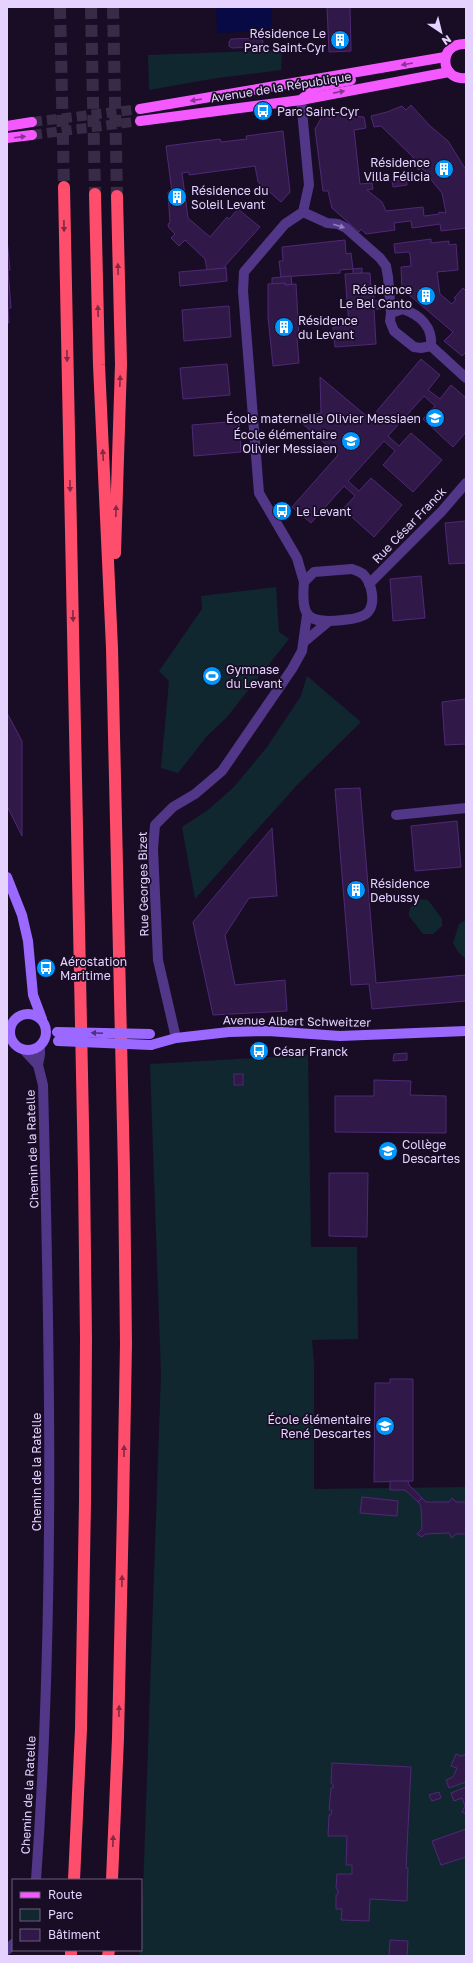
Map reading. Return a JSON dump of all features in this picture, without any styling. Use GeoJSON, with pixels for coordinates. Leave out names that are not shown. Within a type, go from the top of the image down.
{"type":"FeatureCollection","features":[{"type":"Feature","properties":{"kind":"highway"},"geometry":{"type":"LineString","coordinates":[[64,187],[86,1331],[85,1503],[81,1721],[74,1879]]}},
{"type":"Feature","properties":{"kind":"highway"},"geometry":{"type":"LineString","coordinates":[[95,194],[99,366],[112,648],[124,1170],[126,1344],[118,1738],[112,1879]]}},
{"type":"Feature","properties":{"kind":"highway"},"geometry":{"type":"LineString","coordinates":[[112,648],[121,364],[117,196]]}},
{"type":"Feature","properties":{"kind":"main road"},"geometry":{"type":"LineString","coordinates":[[466,44],[456,45],[451,48],[445,57],[446,67],[449,72],[459,78],[466,78]]}},
{"type":"Feature","properties":{"kind":"main road","name":"Avenue de la République"},"geometry":{"type":"LineString","coordinates":[[140,109],[445,57]]}},
{"type":"Feature","properties":{"kind":"main road"},"geometry":{"type":"LineString","coordinates":[[301,100],[317,87],[358,79],[370,70]]}},
{"type":"Feature","properties":{"kind":"main road","name":"Avenue de la République"},"geometry":{"type":"LineString","coordinates":[[140,121],[301,100],[449,72]]}},
{"type":"Feature","properties":{"kind":"main road"},"geometry":{"type":"LineString","coordinates":[[7,126],[32,122]]}},
{"type":"Feature","properties":{"kind":"main road"},"geometry":{"type":"LineString","coordinates":[[7,138],[32,135]]}},
{"type":"Feature","properties":{"kind":"street"},"geometry":{"type":"LineString","coordinates":[[301,100],[309,185],[303,212],[286,224],[244,272],[243,291],[259,493],[297,558],[304,582],[303,608],[307,615],[316,621],[328,622],[357,618],[367,613],[372,605],[370,584],[362,573],[352,569],[314,572],[304,582]]}},
{"type":"Feature","properties":{"kind":"street"},"geometry":{"type":"LineString","coordinates":[[303,212],[327,223],[338,224],[346,228],[380,258],[386,266],[391,313],[390,321],[394,331],[414,347],[422,348],[431,346]]}},
{"type":"Feature","properties":{"kind":"street"},"geometry":{"type":"LineString","coordinates":[[391,313],[403,309],[412,312],[429,328],[432,337],[431,346]]}},
{"type":"Feature","properties":{"kind":"street"},"geometry":{"type":"LineString","coordinates":[[431,346],[466,378]]}},
{"type":"Feature","properties":{"kind":"street","name":"Rue César Franck"},"geometry":{"type":"LineString","coordinates":[[370,584],[442,511],[466,483]]}},
{"type":"Feature","properties":{"kind":"street"},"geometry":{"type":"LineString","coordinates":[[297,558],[314,572]]}},
{"type":"Feature","properties":{"kind":"street","name":"Rue Georges Bizet"},"geometry":{"type":"LineString","coordinates":[[176,1038],[158,960],[153,849],[155,825],[172,807],[196,794],[222,771],[292,669],[302,651],[307,615]]}},
{"type":"Feature","properties":{"kind":"street","name":"Rue Georges Bizet"},"geometry":{"type":"LineString","coordinates":[[304,642],[328,622]]}},
{"type":"Feature","properties":{"kind":"street"},"geometry":{"type":"LineString","coordinates":[[396,815],[466,808]]}},
{"type":"Feature","properties":{"kind":"street"},"geometry":{"type":"LineString","coordinates":[[7,877],[22,915],[28,940],[33,994],[43,1022],[46,1034],[41,1045],[35,1049],[24,1050],[10,1042],[9,1024],[17,1017],[26,1014],[32,1014],[43,1022],[58,1037]]}},
{"type":"Feature","properties":{"kind":"street"},"geometry":{"type":"LineString","coordinates":[[26,1014],[33,994]]}},
{"type":"Feature","properties":{"kind":"street","name":"Avenue Albert Schweitzer"},"geometry":{"type":"LineString","coordinates":[[41,1045],[58,1037],[150,1040],[229,1032],[268,1031],[340,1036],[466,1032]]}},
{"type":"Feature","properties":{"kind":"street","name":"Chemin de la Ratelle"},"geometry":{"type":"LineString","coordinates":[[36,1879],[47,1695],[49,1342],[43,1085],[38,1065],[41,1045]]}},
{"type":"Feature","properties":{"kind":"street","name":"Chemin de la Ratelle"},"geometry":{"type":"LineString","coordinates":[[24,1050],[38,1065]]}},
{"type":"Feature","properties":{"kind":"green space"},"geometry":{"type":"Polygon","coordinates":[[[282,50],[281,70],[217,78],[149,90],[148,55],[282,50]]]}},
{"type":"Feature","properties":{"kind":"green space","name":"Gymnase du Levant"},"geometry":{"type":"Polygon","coordinates":[[[276,587],[279,632],[289,639],[227,717],[207,736],[178,773],[161,768],[169,681],[159,671],[202,609],[201,596],[276,587]]]}},
{"type":"Feature","properties":{"kind":"green space"},"geometry":{"type":"Polygon","coordinates":[[[307,676],[361,722],[297,785],[195,899],[182,827],[208,810],[234,787],[267,747],[301,696],[307,676]]]}},
{"type":"Feature","properties":{"kind":"green space"},"geometry":{"type":"Polygon","coordinates":[[[422,899],[428,900],[442,919],[442,926],[433,934],[423,934],[409,916],[409,910],[412,905],[422,899]]]}},
{"type":"Feature","properties":{"kind":"green space"},"geometry":{"type":"Polygon","coordinates":[[[466,920],[465,958],[458,952],[453,943],[459,924],[466,920]]]}},
{"type":"Feature","properties":{"kind":"green space"},"geometry":{"type":"Polygon","coordinates":[[[308,1055],[311,1247],[357,1247],[358,1339],[312,1340],[314,1364],[314,1489],[466,1487],[466,1956],[139,1956],[140,1951],[142,1951],[161,1374],[150,1064],[308,1055]]]}},
{"type":"Feature","properties":{"kind":"shaded area"},"geometry":{"type":"Polygon","coordinates":[[[216,7],[272,7],[272,31],[217,33],[216,7]]]}},
{"type":"Feature","properties":{"kind":"building","name":"Résidence Le Parc Saint-Cyr"},"geometry":{"type":"Polygon","coordinates":[[[327,7],[350,7],[351,51],[329,52],[327,7]]]}},
{"type":"Feature","properties":{"kind":"building"},"geometry":{"type":"Polygon","coordinates":[[[260,38],[263,41],[262,46],[259,47],[232,48],[229,46],[231,39],[260,38]]]}},
{"type":"Feature","properties":{"kind":"building","name":"Résidence Villa Félicia"},"geometry":{"type":"Polygon","coordinates":[[[411,105],[429,125],[448,141],[466,170],[466,228],[441,231],[440,224],[412,228],[411,221],[394,223],[395,230],[366,234],[361,229],[359,232],[332,208],[328,191],[323,191],[315,129],[323,115],[330,119],[334,114],[364,117],[366,128],[354,130],[360,184],[372,183],[373,189],[367,190],[382,202],[386,211],[423,207],[424,216],[439,214],[439,212],[446,213],[442,193],[428,176],[429,174],[421,168],[418,170],[418,164],[413,160],[413,157],[381,126],[374,127],[371,116],[402,106],[406,110],[411,105]]]}},
{"type":"Feature","properties":{"kind":"building","name":"Résidence du Soleil Levant"},"geometry":{"type":"Polygon","coordinates":[[[283,131],[290,192],[281,202],[258,182],[255,166],[189,175],[189,172],[182,173],[188,218],[210,237],[227,217],[229,219],[238,209],[260,227],[225,266],[226,268],[207,270],[205,259],[185,240],[179,246],[171,238],[175,234],[169,228],[168,224],[170,223],[168,192],[172,192],[166,146],[220,139],[221,142],[247,139],[246,136],[283,131]]]}},
{"type":"Feature","properties":{"kind":"building"},"geometry":{"type":"Polygon","coordinates":[[[406,179],[407,185],[393,187],[392,181],[406,179]]]}},
{"type":"Feature","properties":{"kind":"building"},"geometry":{"type":"Polygon","coordinates":[[[7,239],[10,270],[8,270],[11,308],[8,308],[9,323],[7,323],[7,239]]]}},
{"type":"Feature","properties":{"kind":"building","name":"Résidence Le Bel Canto"},"geometry":{"type":"Polygon","coordinates":[[[431,239],[431,243],[449,241],[449,245],[456,244],[458,270],[437,272],[440,294],[452,304],[456,299],[454,298],[463,288],[465,290],[466,288],[466,352],[462,356],[444,341],[453,332],[402,289],[401,267],[411,266],[410,255],[409,252],[395,253],[394,244],[431,239]]]}},
{"type":"Feature","properties":{"kind":"building"},"geometry":{"type":"Polygon","coordinates":[[[345,240],[346,254],[351,253],[353,269],[340,270],[340,273],[281,277],[279,261],[283,261],[282,247],[345,240]]]}},
{"type":"Feature","properties":{"kind":"building"},"geometry":{"type":"Polygon","coordinates":[[[226,268],[227,281],[180,286],[179,272],[226,268]]]}},
{"type":"Feature","properties":{"kind":"building"},"geometry":{"type":"Polygon","coordinates":[[[362,268],[362,273],[353,274],[353,269],[362,268]]]}},
{"type":"Feature","properties":{"kind":"building","name":"Résidence du Levant"},"geometry":{"type":"Polygon","coordinates":[[[370,273],[371,288],[374,288],[374,301],[380,300],[381,309],[374,309],[376,344],[335,347],[333,327],[349,326],[345,274],[370,273]]]}},
{"type":"Feature","properties":{"kind":"building"},"geometry":{"type":"Polygon","coordinates":[[[291,276],[292,285],[285,285],[285,283],[272,284],[272,278],[291,276]]]}},
{"type":"Feature","properties":{"kind":"building","name":"Résidence du Levant"},"geometry":{"type":"Polygon","coordinates":[[[285,283],[285,285],[296,284],[299,363],[273,366],[268,317],[268,284],[285,283]]]}},
{"type":"Feature","properties":{"kind":"building"},"geometry":{"type":"Polygon","coordinates":[[[229,306],[231,337],[184,341],[182,310],[229,306]]]}},
{"type":"Feature","properties":{"kind":"building"},"geometry":{"type":"Polygon","coordinates":[[[421,359],[440,375],[428,390],[440,399],[451,385],[466,398],[466,432],[453,447],[423,419],[435,406],[424,396],[388,436],[399,446],[411,433],[442,460],[413,492],[383,465],[395,451],[384,441],[348,481],[359,491],[371,478],[402,505],[374,537],[343,509],[355,496],[344,486],[311,523],[292,507],[338,455],[294,416],[321,413],[320,377],[370,419],[421,359]]]}},
{"type":"Feature","properties":{"kind":"building"},"geometry":{"type":"Polygon","coordinates":[[[227,364],[230,395],[183,399],[180,368],[227,364]]]}},
{"type":"Feature","properties":{"kind":"building"},"geometry":{"type":"Polygon","coordinates":[[[239,421],[241,452],[194,456],[192,425],[239,421]]]}},
{"type":"Feature","properties":{"kind":"building"},"geometry":{"type":"Polygon","coordinates":[[[466,521],[466,563],[449,564],[445,523],[466,521]]]}},
{"type":"Feature","properties":{"kind":"building"},"geometry":{"type":"Polygon","coordinates":[[[421,576],[425,618],[393,621],[390,579],[421,576]]]}},
{"type":"Feature","properties":{"kind":"building"},"geometry":{"type":"Polygon","coordinates":[[[466,699],[466,744],[445,745],[442,702],[466,699]]]}},
{"type":"Feature","properties":{"kind":"building"},"geometry":{"type":"Polygon","coordinates":[[[7,713],[22,741],[22,836],[7,806],[7,713]]]}},
{"type":"Feature","properties":{"kind":"building","name":"Résidence Debussy"},"geometry":{"type":"Polygon","coordinates":[[[360,788],[376,983],[466,975],[466,1001],[372,1009],[369,984],[351,985],[335,789],[360,788]]]}},
{"type":"Feature","properties":{"kind":"building","name":"Résidence Debussy"},"geometry":{"type":"Polygon","coordinates":[[[457,821],[461,867],[415,871],[411,826],[457,821]]]}},
{"type":"Feature","properties":{"kind":"building"},"geometry":{"type":"Polygon","coordinates":[[[272,828],[277,896],[249,898],[225,935],[235,985],[285,980],[287,1011],[213,1015],[193,922],[272,828]]]}},
{"type":"Feature","properties":{"kind":"building"},"geometry":{"type":"Polygon","coordinates":[[[407,1053],[407,1060],[393,1061],[394,1054],[407,1053]]]}},
{"type":"Feature","properties":{"kind":"building"},"geometry":{"type":"Polygon","coordinates":[[[234,1074],[243,1074],[243,1085],[234,1085],[234,1074]]]}},
{"type":"Feature","properties":{"kind":"building"},"geometry":{"type":"Polygon","coordinates":[[[374,1080],[411,1081],[410,1095],[446,1096],[446,1133],[335,1132],[335,1096],[374,1096],[374,1080]]]}},
{"type":"Feature","properties":{"kind":"building"},"geometry":{"type":"Polygon","coordinates":[[[329,1173],[368,1173],[367,1237],[329,1236],[329,1173]]]}},
{"type":"Feature","properties":{"kind":"building"},"geometry":{"type":"Polygon","coordinates":[[[390,1379],[413,1379],[413,1481],[374,1482],[375,1383],[390,1383],[390,1379]]]}},
{"type":"Feature","properties":{"kind":"building"},"geometry":{"type":"Polygon","coordinates":[[[390,1481],[408,1481],[409,1485],[422,1498],[418,1502],[405,1490],[390,1490],[390,1481]]]}},
{"type":"Feature","properties":{"kind":"building"},"geometry":{"type":"Polygon","coordinates":[[[362,1497],[398,1501],[397,1516],[360,1513],[362,1497]]]}},
{"type":"Feature","properties":{"kind":"building"},"geometry":{"type":"Polygon","coordinates":[[[422,1498],[426,1502],[449,1502],[452,1498],[456,1502],[466,1502],[466,1534],[456,1534],[452,1538],[449,1533],[425,1534],[422,1537],[417,1534],[422,1529],[421,1506],[418,1502],[422,1498]]]}},
{"type":"Feature","properties":{"kind":"building"},"geometry":{"type":"Polygon","coordinates":[[[456,1754],[461,1756],[466,1754],[466,1782],[449,1788],[446,1780],[453,1777],[457,1768],[451,1766],[456,1754]]]}},
{"type":"Feature","properties":{"kind":"building"},"geometry":{"type":"Polygon","coordinates":[[[332,1763],[411,1767],[406,1868],[408,1868],[407,1901],[370,1899],[369,1921],[341,1920],[342,1909],[336,1909],[336,1895],[338,1894],[338,1890],[336,1888],[337,1874],[352,1874],[352,1865],[346,1865],[347,1836],[328,1836],[329,1815],[331,1815],[332,1810],[329,1810],[331,1788],[333,1788],[333,1784],[331,1783],[332,1763]]]}},
{"type":"Feature","properties":{"kind":"building"},"geometry":{"type":"Polygon","coordinates":[[[466,1787],[466,1814],[462,1812],[465,1806],[462,1798],[454,1801],[451,1793],[466,1787]]]}},
{"type":"Feature","properties":{"kind":"building"},"geometry":{"type":"Polygon","coordinates":[[[439,1792],[441,1798],[432,1801],[429,1795],[439,1792]]]}},
{"type":"Feature","properties":{"kind":"building"},"geometry":{"type":"Polygon","coordinates":[[[466,1829],[466,1857],[441,1865],[432,1841],[466,1829]]]}},
{"type":"Feature","properties":{"kind":"building"},"geometry":{"type":"Polygon","coordinates":[[[390,1940],[408,1941],[407,1956],[389,1956],[390,1940]]]}},
{"type":"Feature","properties":{"kind":"tunnel"},"geometry":{"type":"LineString","coordinates":[[60,7],[64,187]]}},
{"type":"Feature","properties":{"kind":"tunnel"},"geometry":{"type":"LineString","coordinates":[[91,7],[95,194]]}},
{"type":"Feature","properties":{"kind":"tunnel"},"geometry":{"type":"LineString","coordinates":[[113,7],[117,196]]}},
{"type":"Feature","properties":{"kind":"tunnel"},"geometry":{"type":"LineString","coordinates":[[32,122],[140,109]]}},
{"type":"Feature","properties":{"kind":"tunnel"},"geometry":{"type":"LineString","coordinates":[[32,135],[140,121]]}},
{"type":"Feature","properties":{"kind":"place","name":"Résidence Le Parc Saint-Cyr"},"geometry":{"type":"Point","coordinates":[340,40]}},
{"type":"Feature","properties":{"kind":"place","name":"Parc Saint-Cyr"},"geometry":{"type":"Point","coordinates":[263,111]}},
{"type":"Feature","properties":{"kind":"place","name":"Résidence Villa Félicia"},"geometry":{"type":"Point","coordinates":[444,169]}},
{"type":"Feature","properties":{"kind":"place","name":"Résidence du Soleil Levant"},"geometry":{"type":"Point","coordinates":[177,197]}},
{"type":"Feature","properties":{"kind":"place","name":"Résidence Le Bel Canto"},"geometry":{"type":"Point","coordinates":[426,296]}},
{"type":"Feature","properties":{"kind":"place","name":"Résidence du Levant"},"geometry":{"type":"Point","coordinates":[284,327]}},
{"type":"Feature","properties":{"kind":"place","name":"École maternelle Olivier Messiaen"},"geometry":{"type":"Point","coordinates":[435,418]}},
{"type":"Feature","properties":{"kind":"place","name":"École élémentaire Olivier Messiaen"},"geometry":{"type":"Point","coordinates":[351,441]}},
{"type":"Feature","properties":{"kind":"place","name":"Le Levant"},"geometry":{"type":"Point","coordinates":[282,511]}},
{"type":"Feature","properties":{"kind":"place","name":"Gymnase du Levant"},"geometry":{"type":"Point","coordinates":[212,676]}},
{"type":"Feature","properties":{"kind":"place","name":"Résidence Debussy"},"geometry":{"type":"Point","coordinates":[356,890]}},
{"type":"Feature","properties":{"kind":"place","name":"Aérostation Maritime"},"geometry":{"type":"Point","coordinates":[46,968]}},
{"type":"Feature","properties":{"kind":"place","name":"César Franck"},"geometry":{"type":"Point","coordinates":[259,1051]}},
{"type":"Feature","properties":{"kind":"place","name":"Collège Descartes"},"geometry":{"type":"Point","coordinates":[388,1151]}},
{"type":"Feature","properties":{"kind":"place","name":"École élémentaire René Descartes"},"geometry":{"type":"Point","coordinates":[385,1426]}}]}
